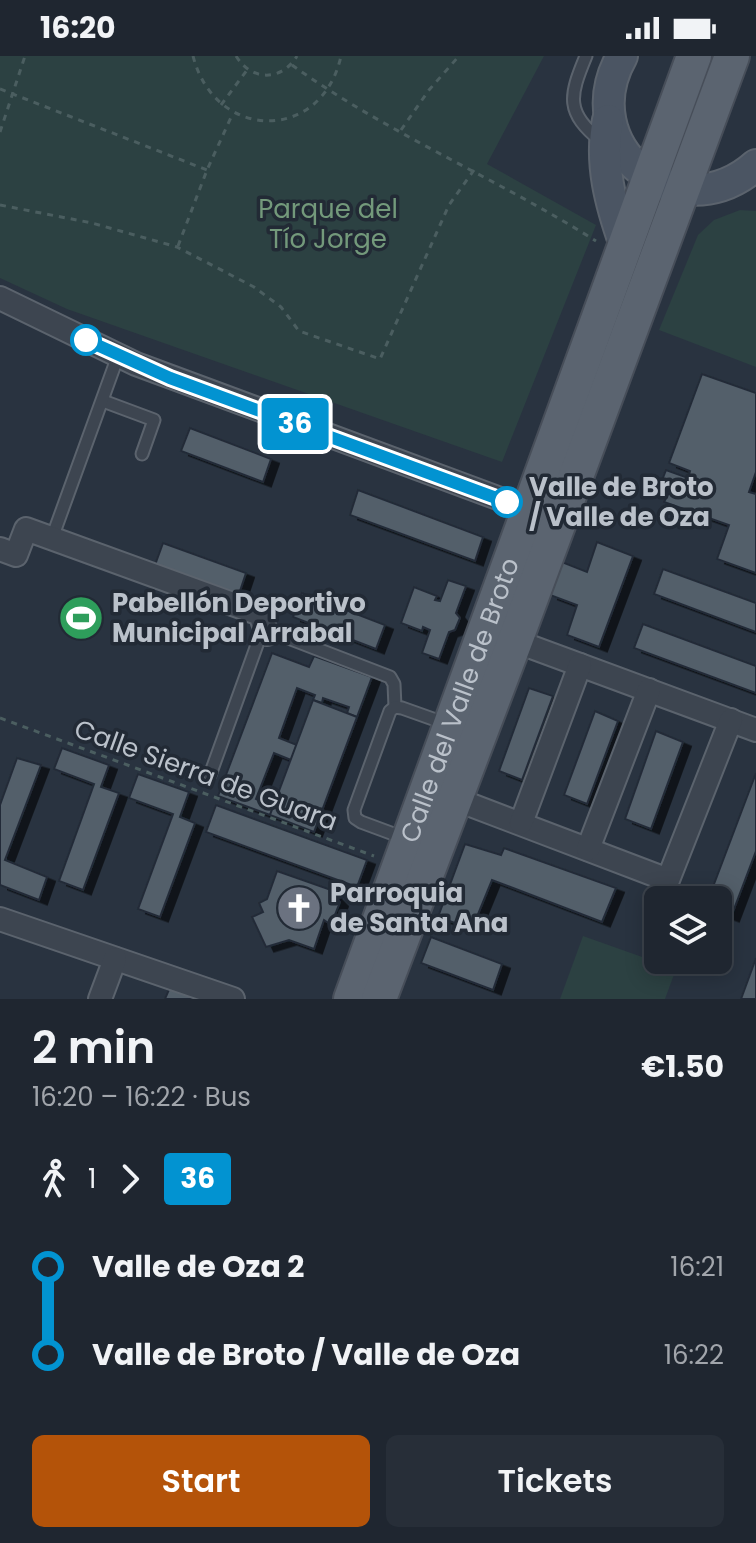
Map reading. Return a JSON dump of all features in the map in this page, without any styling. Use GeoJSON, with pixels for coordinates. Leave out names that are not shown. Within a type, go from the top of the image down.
{"type":"FeatureCollection","features":[{"type":"Feature","properties":{"kind":"main road","name":"Calle del Valle de Broto"},"geometry":{"type":"LineString","coordinates":[[351,999],[530,510],[611,243],[622,147],[612,79],[622,56]]}},
{"type":"Feature","properties":{"kind":"main road","name":"Calle del Valle de Broto"},"geometry":{"type":"LineString","coordinates":[[622,147],[694,56]]}},
{"type":"Feature","properties":{"kind":"main road","name":"Calle del Valle de Broto"},"geometry":{"type":"LineString","coordinates":[[379,999],[732,56]]}},
{"type":"Feature","properties":{"kind":"main road"},"geometry":{"type":"LineString","coordinates":[[611,243],[616,220],[604,164],[622,147],[664,184],[683,190],[702,190],[748,177]]}},
{"type":"Feature","properties":{"kind":"street"},"geometry":{"type":"LineString","coordinates":[[0,298],[118,356],[530,510]]}},
{"type":"Feature","properties":{"kind":"street"},"geometry":{"type":"LineString","coordinates":[[0,549],[16,555],[26,529],[260,614],[267,634]]}},
{"type":"Feature","properties":{"kind":"street"},"geometry":{"type":"LineString","coordinates":[[515,641],[756,730]]}},
{"type":"Feature","properties":{"kind":"street"},"geometry":{"type":"LineString","coordinates":[[521,823],[580,665]]}},
{"type":"Feature","properties":{"kind":"street"},"geometry":{"type":"LineString","coordinates":[[588,849],[649,690]]}},
{"type":"Feature","properties":{"kind":"street"},"geometry":{"type":"LineString","coordinates":[[455,799],[668,880],[731,720]]}},
{"type":"Feature","properties":{"kind":"street"},"geometry":{"type":"LineString","coordinates":[[0,919],[233,999]]}},
{"type":"Feature","properties":{"kind":"street"},"geometry":{"type":"LineString","coordinates":[[100,999],[115,959]]}},
{"type":"Feature","properties":{"kind":"lane"},"geometry":{"type":"LineString","coordinates":[[586,56],[573,90],[572,101],[579,119],[622,147]]}},
{"type":"Feature","properties":{"kind":"lane"},"geometry":{"type":"LineString","coordinates":[[52,538],[118,356]]}},
{"type":"Feature","properties":{"kind":"lane"},"geometry":{"type":"LineString","coordinates":[[103,401],[154,420],[142,454]]}},
{"type":"Feature","properties":{"kind":"lane"},"geometry":{"type":"LineString","coordinates":[[210,775],[258,642],[267,634],[278,634],[390,677],[394,684],[395,707]]}},
{"type":"Feature","properties":{"kind":"lane"},"geometry":{"type":"LineString","coordinates":[[395,707],[452,725]]}},
{"type":"Feature","properties":{"kind":"lane"},"geometry":{"type":"LineString","coordinates":[[395,707],[390,711],[354,810],[355,818],[405,853]]}},
{"type":"Feature","properties":{"kind":"path"},"geometry":{"type":"LineString","coordinates":[[0,132],[25,56]]}},
{"type":"Feature","properties":{"kind":"path"},"geometry":{"type":"LineString","coordinates":[[193,56],[198,75],[208,92],[221,105],[253,120],[274,121],[295,116],[313,106],[328,91],[338,72],[341,56]]}},
{"type":"Feature","properties":{"kind":"path"},"geometry":{"type":"LineString","coordinates":[[236,56],[247,70],[265,76],[275,75],[292,65],[297,56]]}},
{"type":"Feature","properties":{"kind":"path"},"geometry":{"type":"LineString","coordinates":[[401,130],[429,90],[459,56]]}},
{"type":"Feature","properties":{"kind":"path"},"geometry":{"type":"LineString","coordinates":[[292,65],[328,91],[611,243]]}},
{"type":"Feature","properties":{"kind":"path"},"geometry":{"type":"LineString","coordinates":[[221,105],[247,70]]}},
{"type":"Feature","properties":{"kind":"path"},"geometry":{"type":"LineString","coordinates":[[0,89],[207,170]]}},
{"type":"Feature","properties":{"kind":"path"},"geometry":{"type":"LineString","coordinates":[[177,247],[233,113]]}},
{"type":"Feature","properties":{"kind":"path"},"geometry":{"type":"LineString","coordinates":[[0,205],[92,223],[177,247],[254,287],[281,307],[299,331],[380,359],[449,205],[474,170]]}},
{"type":"Feature","properties":{"kind":"path","name":"Calle Sierra de Guara"},"geometry":{"type":"LineString","coordinates":[[0,718],[405,853]]}},
{"type":"Feature","properties":{"kind":"green space","name":"Parque del Tío Jorge"},"geometry":{"type":"Polygon","coordinates":[[[0,56],[544,56],[487,164],[596,225],[502,462],[67,309],[0,278],[0,56]]]}},
{"type":"Feature","properties":{"kind":"green space"},"geometry":{"type":"Polygon","coordinates":[[[740,210],[756,211],[756,367],[659,330],[698,235],[714,220],[740,210]]]}},
{"type":"Feature","properties":{"kind":"green space"},"geometry":{"type":"Polygon","coordinates":[[[583,936],[644,958],[644,974],[674,974],[665,999],[560,999],[583,936]]]}},
{"type":"Feature","properties":{"kind":"building"},"geometry":{"type":"Polygon","coordinates":[[[702,374],[756,393],[756,472],[749,492],[756,494],[756,573],[717,559],[729,525],[664,502],[672,487],[661,483],[666,470],[688,478],[690,471],[669,463],[702,374]]]}},
{"type":"Feature","properties":{"kind":"building"},"geometry":{"type":"Polygon","coordinates":[[[190,428],[271,459],[263,482],[181,451],[190,428]]]}},
{"type":"Feature","properties":{"kind":"building"},"geometry":{"type":"Polygon","coordinates":[[[358,490],[483,537],[475,561],[350,515],[358,490]]]}},
{"type":"Feature","properties":{"kind":"building"},"geometry":{"type":"Polygon","coordinates":[[[597,542],[633,556],[599,647],[567,635],[577,605],[550,595],[562,562],[587,572],[597,542]]]}},
{"type":"Feature","properties":{"kind":"building"},"geometry":{"type":"Polygon","coordinates":[[[163,543],[246,573],[238,597],[155,565],[163,543]]]}},
{"type":"Feature","properties":{"kind":"building"},"geometry":{"type":"Polygon","coordinates":[[[663,569],[756,603],[756,632],[654,594],[663,569]]]}},
{"type":"Feature","properties":{"kind":"building"},"geometry":{"type":"Polygon","coordinates":[[[448,580],[466,586],[456,613],[460,618],[455,630],[449,632],[439,659],[422,653],[430,630],[423,627],[422,631],[401,623],[414,587],[437,596],[435,600],[440,601],[448,580]]]}},
{"type":"Feature","properties":{"kind":"building"},"geometry":{"type":"Polygon","coordinates":[[[302,593],[385,625],[376,649],[293,617],[302,593]]]}},
{"type":"Feature","properties":{"kind":"building"},"geometry":{"type":"Polygon","coordinates":[[[643,624],[756,666],[756,693],[634,648],[643,624]]]}},
{"type":"Feature","properties":{"kind":"building"},"geometry":{"type":"Polygon","coordinates":[[[272,653],[309,667],[314,656],[372,677],[357,717],[347,713],[349,707],[323,698],[322,703],[313,700],[315,695],[297,688],[279,738],[297,745],[291,760],[274,753],[256,799],[274,806],[270,815],[218,796],[272,653]]]}},
{"type":"Feature","properties":{"kind":"building"},"geometry":{"type":"Polygon","coordinates":[[[529,688],[553,696],[522,780],[499,771],[529,688]]]}},
{"type":"Feature","properties":{"kind":"building"},"geometry":{"type":"Polygon","coordinates":[[[313,700],[357,717],[314,832],[270,815],[313,700]]]}},
{"type":"Feature","properties":{"kind":"building"},"geometry":{"type":"Polygon","coordinates":[[[595,711],[618,721],[587,804],[564,795],[595,711]]]}},
{"type":"Feature","properties":{"kind":"building"},"geometry":{"type":"Polygon","coordinates":[[[656,731],[683,742],[651,829],[625,819],[656,731]]]}},
{"type":"Feature","properties":{"kind":"building"},"geometry":{"type":"Polygon","coordinates":[[[62,748],[109,765],[101,787],[119,793],[83,890],[59,881],[94,784],[54,769],[62,748]]]}},
{"type":"Feature","properties":{"kind":"building"},"geometry":{"type":"Polygon","coordinates":[[[17,758],[41,765],[5,860],[47,877],[39,900],[0,885],[0,805],[17,758]]]}},
{"type":"Feature","properties":{"kind":"building"},"geometry":{"type":"Polygon","coordinates":[[[756,773],[756,851],[732,914],[732,886],[713,886],[756,773]]]}},
{"type":"Feature","properties":{"kind":"building"},"geometry":{"type":"Polygon","coordinates":[[[138,774],[189,792],[180,817],[195,823],[160,917],[138,909],[173,814],[129,798],[138,774]]]}},
{"type":"Feature","properties":{"kind":"building"},"geometry":{"type":"Polygon","coordinates":[[[216,805],[367,860],[357,887],[206,832],[216,805]]]}},
{"type":"Feature","properties":{"kind":"building"},"geometry":{"type":"Polygon","coordinates":[[[465,844],[501,855],[504,848],[616,888],[602,922],[492,880],[472,929],[438,917],[465,844]]]}},
{"type":"Feature","properties":{"kind":"building","name":"Parroquia de Santa Ana"},"geometry":{"type":"Polygon","coordinates":[[[277,871],[334,891],[333,895],[340,902],[331,925],[324,920],[314,949],[289,940],[266,947],[252,917],[263,912],[259,903],[267,899],[277,871]]]}},
{"type":"Feature","properties":{"kind":"building"},"geometry":{"type":"Polygon","coordinates":[[[431,937],[502,964],[493,990],[421,963],[431,937]]]}},
{"type":"Feature","properties":{"kind":"building"},"geometry":{"type":"Polygon","coordinates":[[[756,958],[756,999],[741,999],[756,958]]]}},
{"type":"Feature","properties":{"kind":"building"},"geometry":{"type":"Polygon","coordinates":[[[170,987],[208,999],[165,999],[170,987]]]}},
{"type":"Feature","properties":{"kind":"bus line","name":"36"},"geometry":{"type":"LineString","coordinates":[[86,340],[170,378],[507,502]]}},
{"type":"Feature","properties":{"kind":"place","name":"Valle de Broto / Valle de Oza"},"geometry":{"type":"Point","coordinates":[507,502]}},
{"type":"Feature","properties":{"kind":"place","name":"Pabellón Deportivo Municipal Arrabal"},"geometry":{"type":"Point","coordinates":[81,618]}},
{"type":"Feature","properties":{"kind":"place","name":"Parroquia de Santa Ana"},"geometry":{"type":"Point","coordinates":[299,908]}}]}
